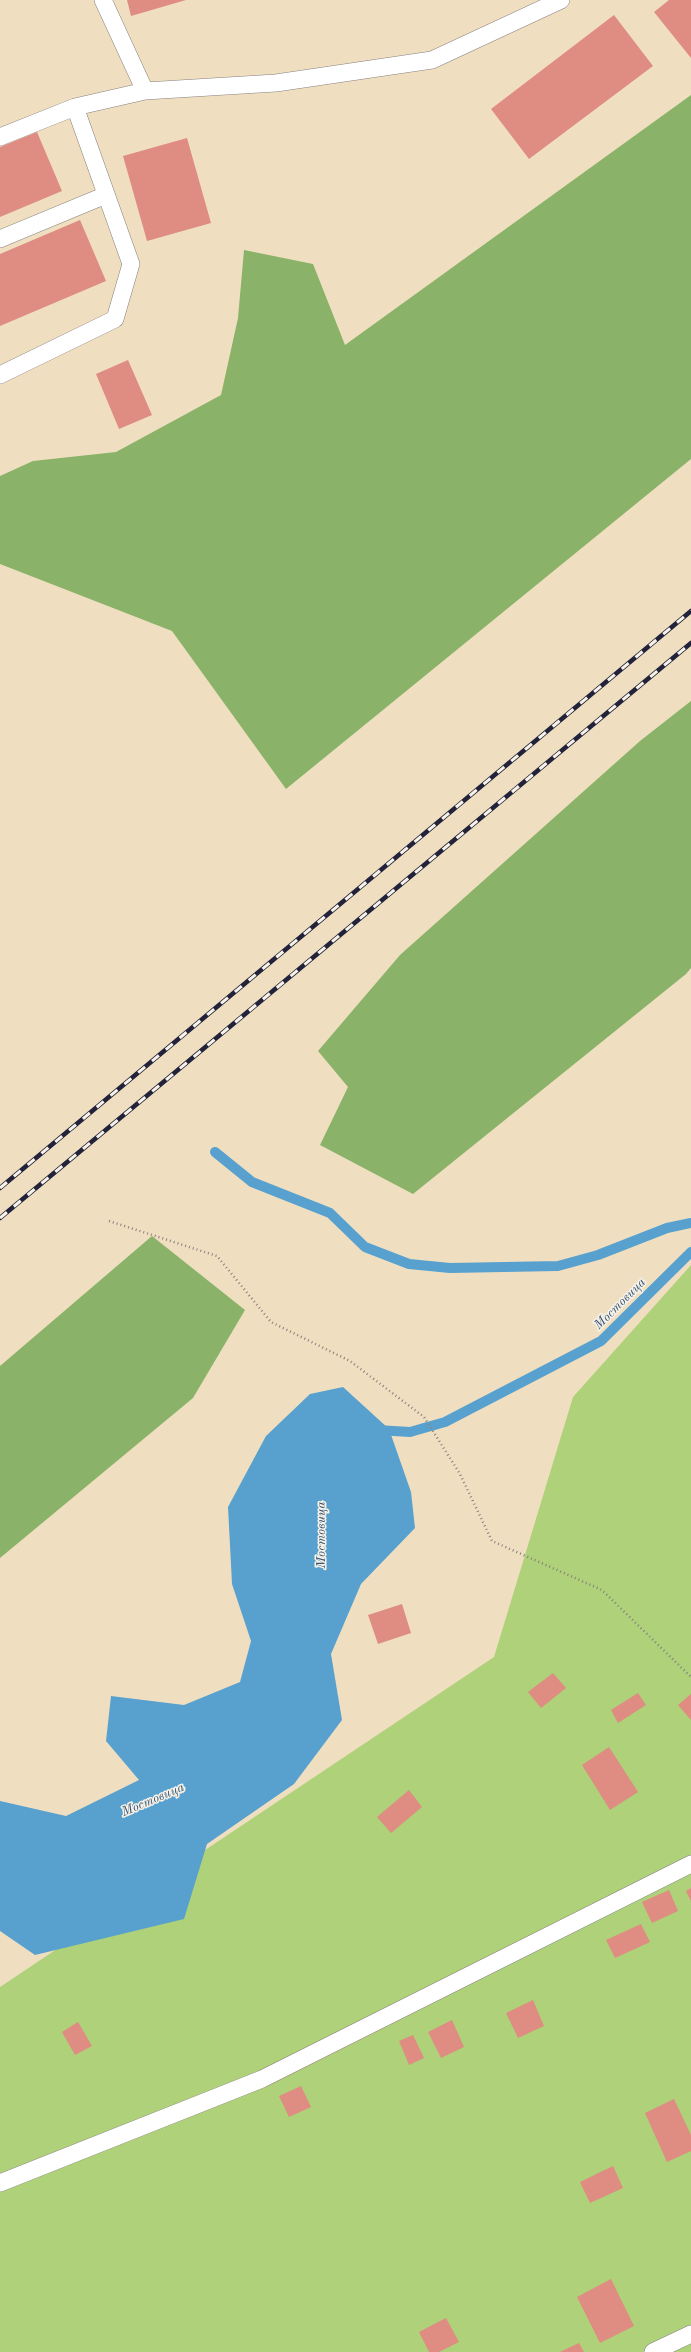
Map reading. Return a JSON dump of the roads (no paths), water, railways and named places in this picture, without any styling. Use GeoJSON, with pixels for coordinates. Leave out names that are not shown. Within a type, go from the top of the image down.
{"type":"FeatureCollection","features":[{"type":"Feature","properties":{"kind":"lane"},"geometry":{"type":"LineString","coordinates":[[103,0],[145,91]]}},
{"type":"Feature","properties":{"kind":"lane"},"geometry":{"type":"LineString","coordinates":[[0,137],[75,107],[145,91],[276,83],[432,60],[561,0]]}},
{"type":"Feature","properties":{"kind":"lane"},"geometry":{"type":"LineString","coordinates":[[0,375],[114,319],[131,264],[75,107]]}},
{"type":"Feature","properties":{"kind":"lane"},"geometry":{"type":"LineString","coordinates":[[0,239],[106,195]]}},
{"type":"Feature","properties":{"kind":"lane"},"geometry":{"type":"LineString","coordinates":[[0,2183],[262,2079],[691,1864]]}},
{"type":"Feature","properties":{"kind":"lane"},"geometry":{"type":"LineString","coordinates":[[653,2352],[691,2334]]}},
{"type":"Feature","properties":{"kind":"water"},"geometry":{"type":"Polygon","coordinates":[[[343,1387],[389,1429],[411,1492],[415,1528],[361,1584],[331,1654],[342,1720],[294,1784],[207,1844],[184,1919],[35,1955],[0,1931],[0,1801],[66,1816],[139,1780],[106,1741],[111,1696],[184,1705],[240,1682],[251,1641],[232,1584],[228,1507],[266,1436],[310,1394],[343,1387]]]}},
{"type":"Feature","properties":{"kind":"waterway"},"geometry":{"type":"LineString","coordinates":[[215,1152],[252,1182],[330,1213],[365,1247],[409,1264],[450,1268],[558,1266],[598,1255],[667,1228],[691,1223]]}},
{"type":"Feature","properties":{"kind":"waterway","name":"Мостовица"},"geometry":{"type":"LineString","coordinates":[[377,1430],[410,1432],[445,1422],[601,1341],[691,1252]]}},
{"type":"Feature","properties":{"kind":"railway"},"geometry":{"type":"LineString","coordinates":[[0,1188],[691,611]]}},
{"type":"Feature","properties":{"kind":"railway"},"geometry":{"type":"LineString","coordinates":[[0,1218],[691,643]]}}]}
